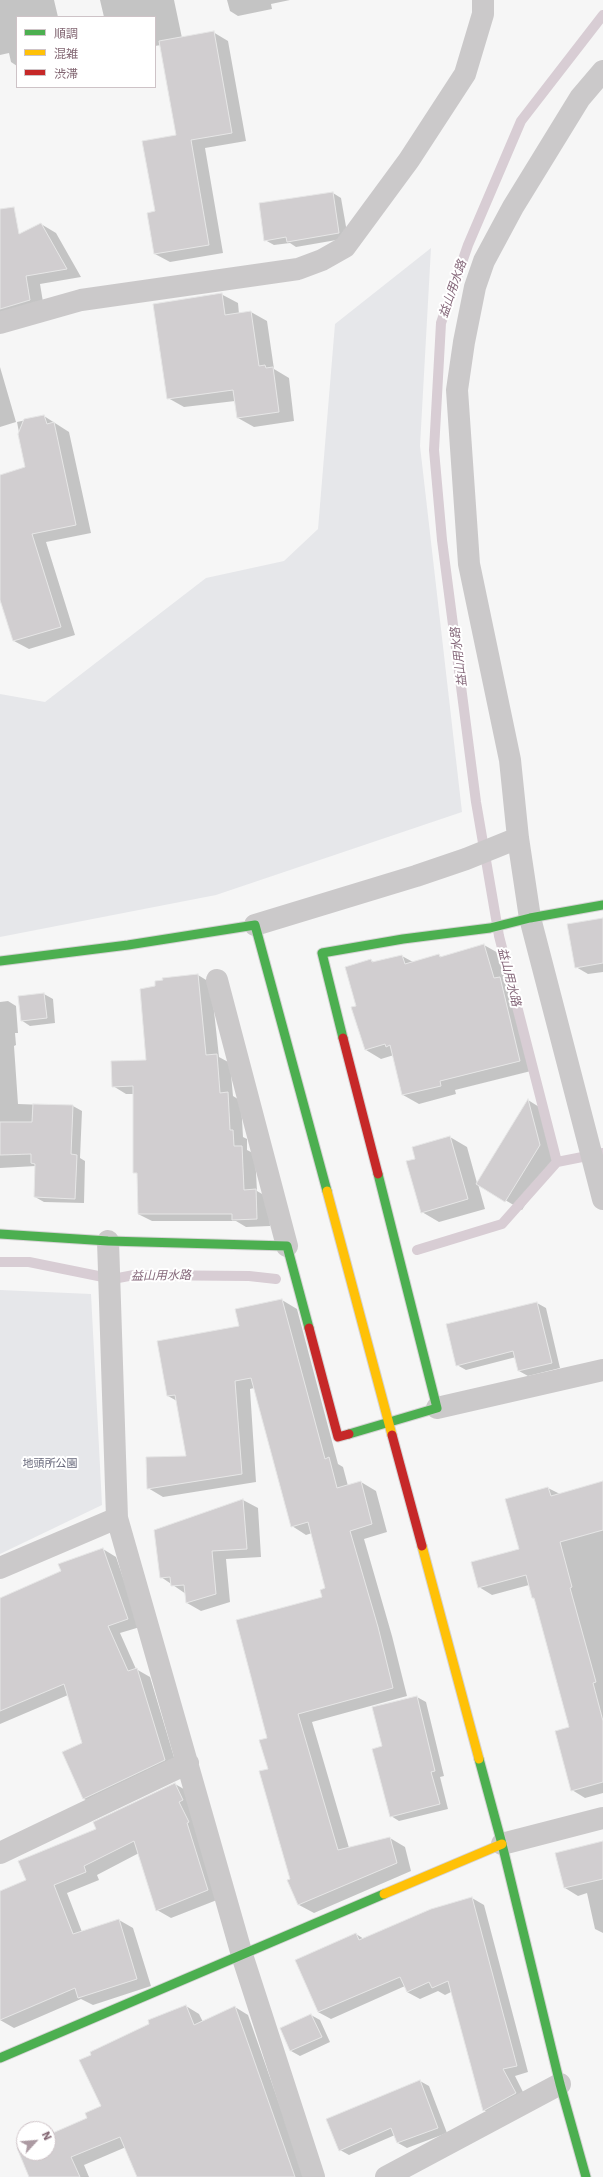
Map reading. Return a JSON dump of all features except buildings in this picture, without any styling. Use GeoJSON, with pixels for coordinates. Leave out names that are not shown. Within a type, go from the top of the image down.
{"type":"FeatureCollection","features":[{"type":"Feature","properties":{"kind":"street"},"geometry":{"type":"LineString","coordinates":[[0,324],[81,300],[298,268],[322,260],[345,247],[409,160],[465,74],[483,14],[483,0]]}},
{"type":"Feature","properties":{"kind":"street"},"geometry":{"type":"LineString","coordinates":[[603,71],[580,98],[513,207],[484,261],[475,287],[464,342],[457,390],[469,564],[510,760],[508,842],[521,921],[603,1199]]}},
{"type":"Feature","properties":{"kind":"street"},"geometry":{"type":"LineString","coordinates":[[0,961],[128,945],[255,925],[466,860],[508,842]]}},
{"type":"Feature","properties":{"kind":"street"},"geometry":{"type":"LineString","coordinates":[[437,1408],[322,953],[403,939],[490,928],[603,905]]}},
{"type":"Feature","properties":{"kind":"street"},"geometry":{"type":"LineString","coordinates":[[255,925],[344,1248],[388,1421],[502,1844],[560,2084],[586,2177]]}},
{"type":"Feature","properties":{"kind":"street"},"geometry":{"type":"LineString","coordinates":[[217,980],[338,1437],[388,1421],[437,1408],[603,1370]]}},
{"type":"Feature","properties":{"kind":"street"},"geometry":{"type":"LineString","coordinates":[[0,1234],[109,1251],[288,1246]]}},
{"type":"Feature","properties":{"kind":"street"},"geometry":{"type":"LineString","coordinates":[[109,1251],[117,1518],[242,1955],[314,2177]]}},
{"type":"Feature","properties":{"kind":"street"},"geometry":{"type":"LineString","coordinates":[[0,1568],[117,1518]]}},
{"type":"Feature","properties":{"kind":"street"},"geometry":{"type":"LineString","coordinates":[[0,1853],[188,1763]]}},
{"type":"Feature","properties":{"kind":"street"},"geometry":{"type":"LineString","coordinates":[[0,2058],[502,1844],[603,1818]]}},
{"type":"Feature","properties":{"kind":"street"},"geometry":{"type":"LineString","coordinates":[[386,2177],[560,2084]]}},
{"type":"Feature","properties":{"kind":"green space"},"geometry":{"type":"Polygon","coordinates":[[[431,248],[420,446],[462,812],[216,895],[0,937],[0,694],[45,702],[206,578],[284,561],[318,529],[335,324],[431,248]]]}},
{"type":"Feature","properties":{"kind":"green space","name":"地頭所公園"},"geometry":{"type":"Polygon","coordinates":[[[0,1290],[91,1294],[102,1505],[0,1554],[0,1290]]]}},
{"type":"Feature","properties":{"kind":"waterway","name":"益山用水路"},"geometry":{"type":"LineString","coordinates":[[557,1162],[499,936],[476,802],[442,540],[434,450],[441,323],[468,245],[521,121],[603,15]]}},
{"type":"Feature","properties":{"kind":"waterway"},"geometry":{"type":"LineString","coordinates":[[557,1162],[603,1153]]}},
{"type":"Feature","properties":{"kind":"waterway","name":"益山用水路"},"geometry":{"type":"LineString","coordinates":[[417,1250],[502,1224],[557,1162]]}},
{"type":"Feature","properties":{"kind":"waterway","name":"益山用水路"},"geometry":{"type":"LineString","coordinates":[[0,1262],[29,1262],[113,1279],[134,1275],[249,1276],[276,1279]]}},
{"type":"Feature","properties":{"kind":"traffic: fast"},"geometry":{"type":"LineString","coordinates":[[343,1038],[322,953],[403,939],[490,928],[530,918],[603,905]]}},
{"type":"Feature","properties":{"kind":"traffic: fast"},"geometry":{"type":"LineString","coordinates":[[0,961],[128,945],[255,925],[327,1191]]}},
{"type":"Feature","properties":{"kind":"traffic: fast"},"geometry":{"type":"LineString","coordinates":[[349,1434],[437,1408],[378,1174]]}},
{"type":"Feature","properties":{"kind":"traffic: fast"},"geometry":{"type":"LineString","coordinates":[[0,1234],[108,1241],[287,1246],[309,1328]]}},
{"type":"Feature","properties":{"kind":"traffic: fast"},"geometry":{"type":"LineString","coordinates":[[479,1759],[502,1844],[560,2084],[586,2177]]}},
{"type":"Feature","properties":{"kind":"traffic: fast"},"geometry":{"type":"LineString","coordinates":[[0,2058],[384,1894]]}},
{"type":"Feature","properties":{"kind":"traffic: slow"},"geometry":{"type":"LineString","coordinates":[[327,1191],[392,1435]]}},
{"type":"Feature","properties":{"kind":"traffic: slow"},"geometry":{"type":"LineString","coordinates":[[422,1546],[479,1759]]}},
{"type":"Feature","properties":{"kind":"traffic: slow"},"geometry":{"type":"LineString","coordinates":[[384,1894],[502,1844]]}},
{"type":"Feature","properties":{"kind":"traffic: jam"},"geometry":{"type":"LineString","coordinates":[[343,1038],[378,1174]]}},
{"type":"Feature","properties":{"kind":"traffic: jam"},"geometry":{"type":"LineString","coordinates":[[309,1328],[338,1437],[349,1434]]}},
{"type":"Feature","properties":{"kind":"traffic: jam"},"geometry":{"type":"LineString","coordinates":[[392,1435],[422,1546]]}}]}
